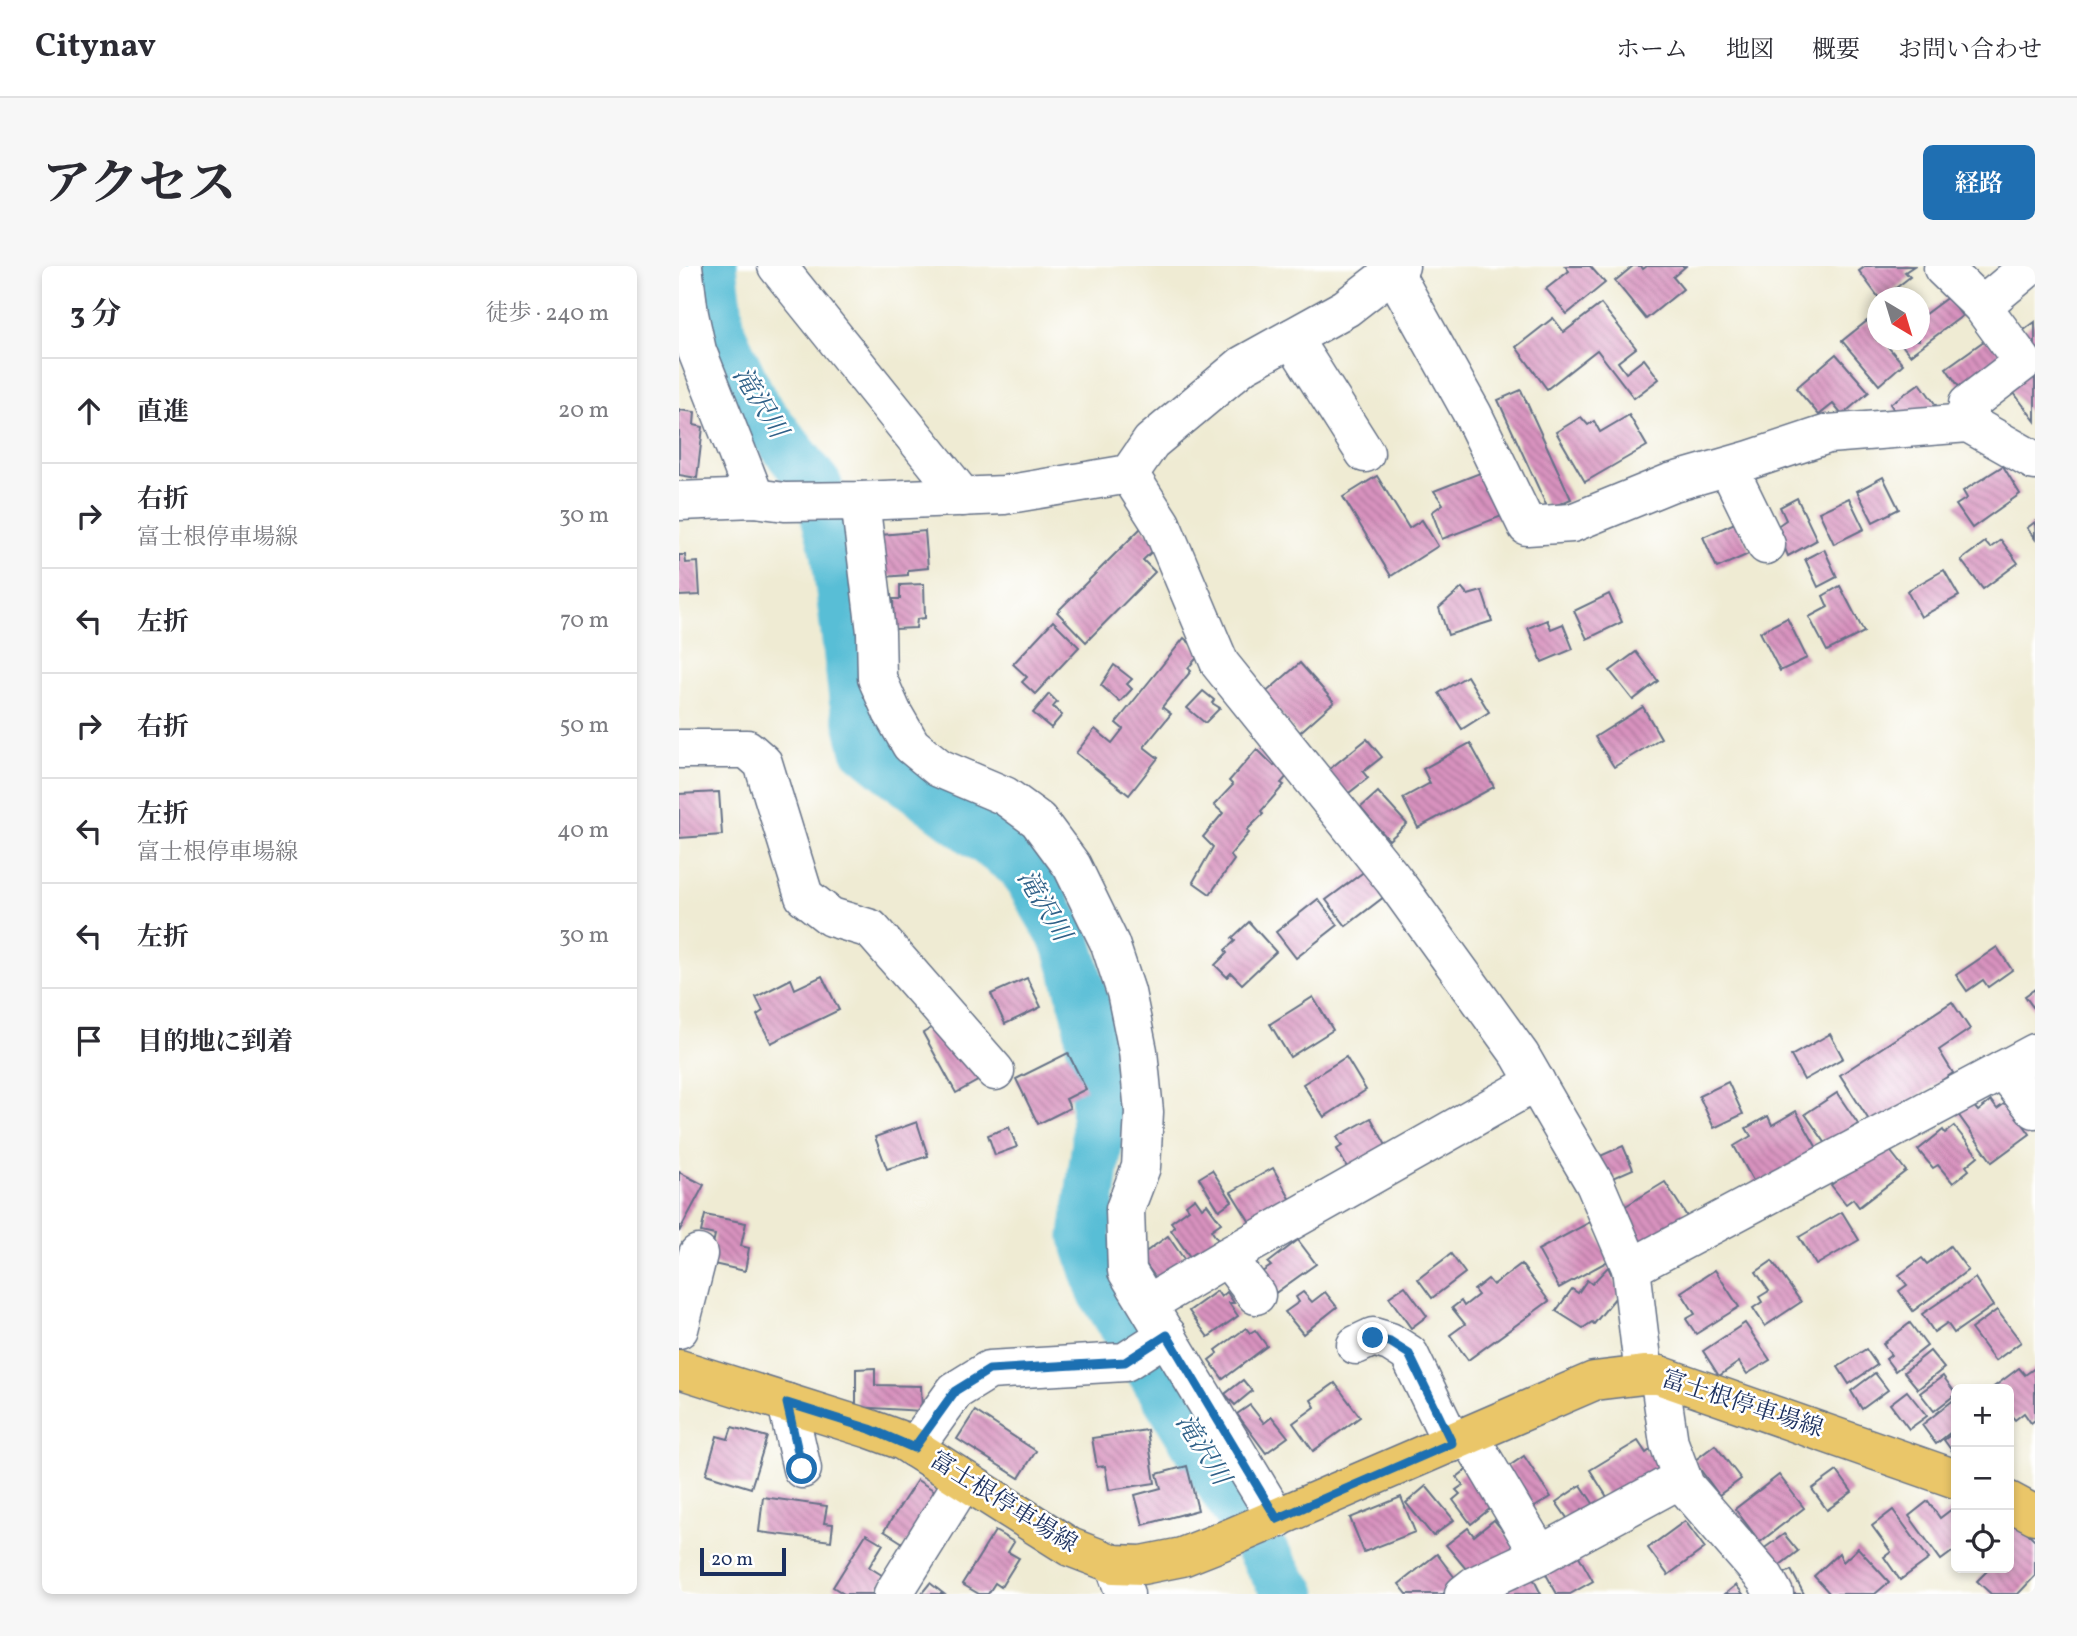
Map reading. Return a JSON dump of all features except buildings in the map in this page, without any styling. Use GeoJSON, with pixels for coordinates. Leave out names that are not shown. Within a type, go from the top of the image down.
{"type":"FeatureCollection","features":[{"type":"Feature","properties":{"kind":"main road","name":"富士根停車場線"},"geometry":{"type":"LineString","coordinates":[[679,1368],[870,1429],[914,1448],[1119,1579],[1142,1565],[1182,1558],[1277,1519],[1594,1381],[1651,1375],[1951,1477]]}},
{"type":"Feature","properties":{"kind":"main road"},"geometry":{"type":"LineString","coordinates":[[2014,1504],[2035,1516]]}},
{"type":"Feature","properties":{"kind":"street"},"geometry":{"type":"LineString","coordinates":[[684,266],[689,314],[698,351],[770,500]]}},
{"type":"Feature","properties":{"kind":"street"},"geometry":{"type":"LineString","coordinates":[[777,266],[963,496]]}},
{"type":"Feature","properties":{"kind":"street"},"geometry":{"type":"LineString","coordinates":[[1982,306],[2030,266]]}},
{"type":"Feature","properties":{"kind":"street"},"geometry":{"type":"LineString","coordinates":[[1943,268],[1982,306],[2023,362],[1968,404],[1968,423]]}},
{"type":"Feature","properties":{"kind":"street"},"geometry":{"type":"LineString","coordinates":[[679,501],[854,501],[1004,495],[1129,474],[1151,442],[1243,365],[1346,308],[1397,269],[1527,526],[1572,523],[1670,484],[1828,433],[1968,423],[2035,461]]}},
{"type":"Feature","properties":{"kind":"street"},"geometry":{"type":"LineString","coordinates":[[1292,338],[1365,453]]}},
{"type":"Feature","properties":{"kind":"street"},"geometry":{"type":"LineString","coordinates":[[1728,467],[1766,545]]}},
{"type":"Feature","properties":{"kind":"street"},"geometry":{"type":"LineString","coordinates":[[1129,474],[1161,524],[1220,664],[1393,879],[1520,1055],[1595,1184],[1631,1268],[1651,1375],[1669,1443],[1685,1486],[1765,1578],[1774,1594]]}},
{"type":"Feature","properties":{"kind":"street"},"geometry":{"type":"LineString","coordinates":[[854,501],[876,632],[877,678],[911,745],[939,768],[1005,796],[1038,820],[1072,866],[1110,944],[1126,992],[1138,1051],[1144,1112],[1141,1167],[1125,1209],[1127,1271],[1277,1519]]}},
{"type":"Feature","properties":{"kind":"street"},"geometry":{"type":"LineString","coordinates":[[679,749],[747,749],[763,763],[804,896],[831,917],[871,929],[995,1071]]}},
{"type":"Feature","properties":{"kind":"street"},"geometry":{"type":"LineString","coordinates":[[1631,1268],[2019,1061],[2035,1110]]}},
{"type":"Feature","properties":{"kind":"street"},"geometry":{"type":"LineString","coordinates":[[914,1448],[955,1391],[989,1370],[1125,1362],[1158,1320],[1227,1257],[1536,1082]]}},
{"type":"Feature","properties":{"kind":"street"},"geometry":{"type":"LineString","coordinates":[[679,1329],[698,1254]]}},
{"type":"Feature","properties":{"kind":"street"},"geometry":{"type":"LineString","coordinates":[[1227,1257],[1256,1295]]}},
{"type":"Feature","properties":{"kind":"street"},"geometry":{"type":"LineString","coordinates":[[1356,1345],[1373,1338],[1390,1342],[1409,1354],[1461,1440],[1540,1555]]}},
{"type":"Feature","properties":{"kind":"street"},"geometry":{"type":"LineString","coordinates":[[787,1403],[802,1469]]}},
{"type":"Feature","properties":{"kind":"street"},"geometry":{"type":"LineString","coordinates":[[1464,1594],[1474,1586],[1540,1555],[1682,1478]]}},
{"type":"Feature","properties":{"kind":"street"},"geometry":{"type":"LineString","coordinates":[[893,1594],[964,1480]]}},
{"type":"Feature","properties":{"kind":"waterway","name":"滝沢川"},"geometry":{"type":"LineString","coordinates":[[712,266],[720,333],[744,385],[755,407],[817,486],[836,550],[854,698],[865,747],[1022,866],[1067,943],[1087,1012],[1096,1079],[1097,1143],[1085,1237],[1102,1290],[1285,1588],[1292,1594]]}},
{"type":"Feature","properties":{"kind":"route"},"geometry":{"type":"LineString","coordinates":[[802,1469],[787,1403],[870,1429],[914,1448],[955,1391],[989,1370],[1125,1362],[1167,1335],[1277,1519],[1452,1443],[1409,1354],[1390,1342],[1373,1338]]}}]}
